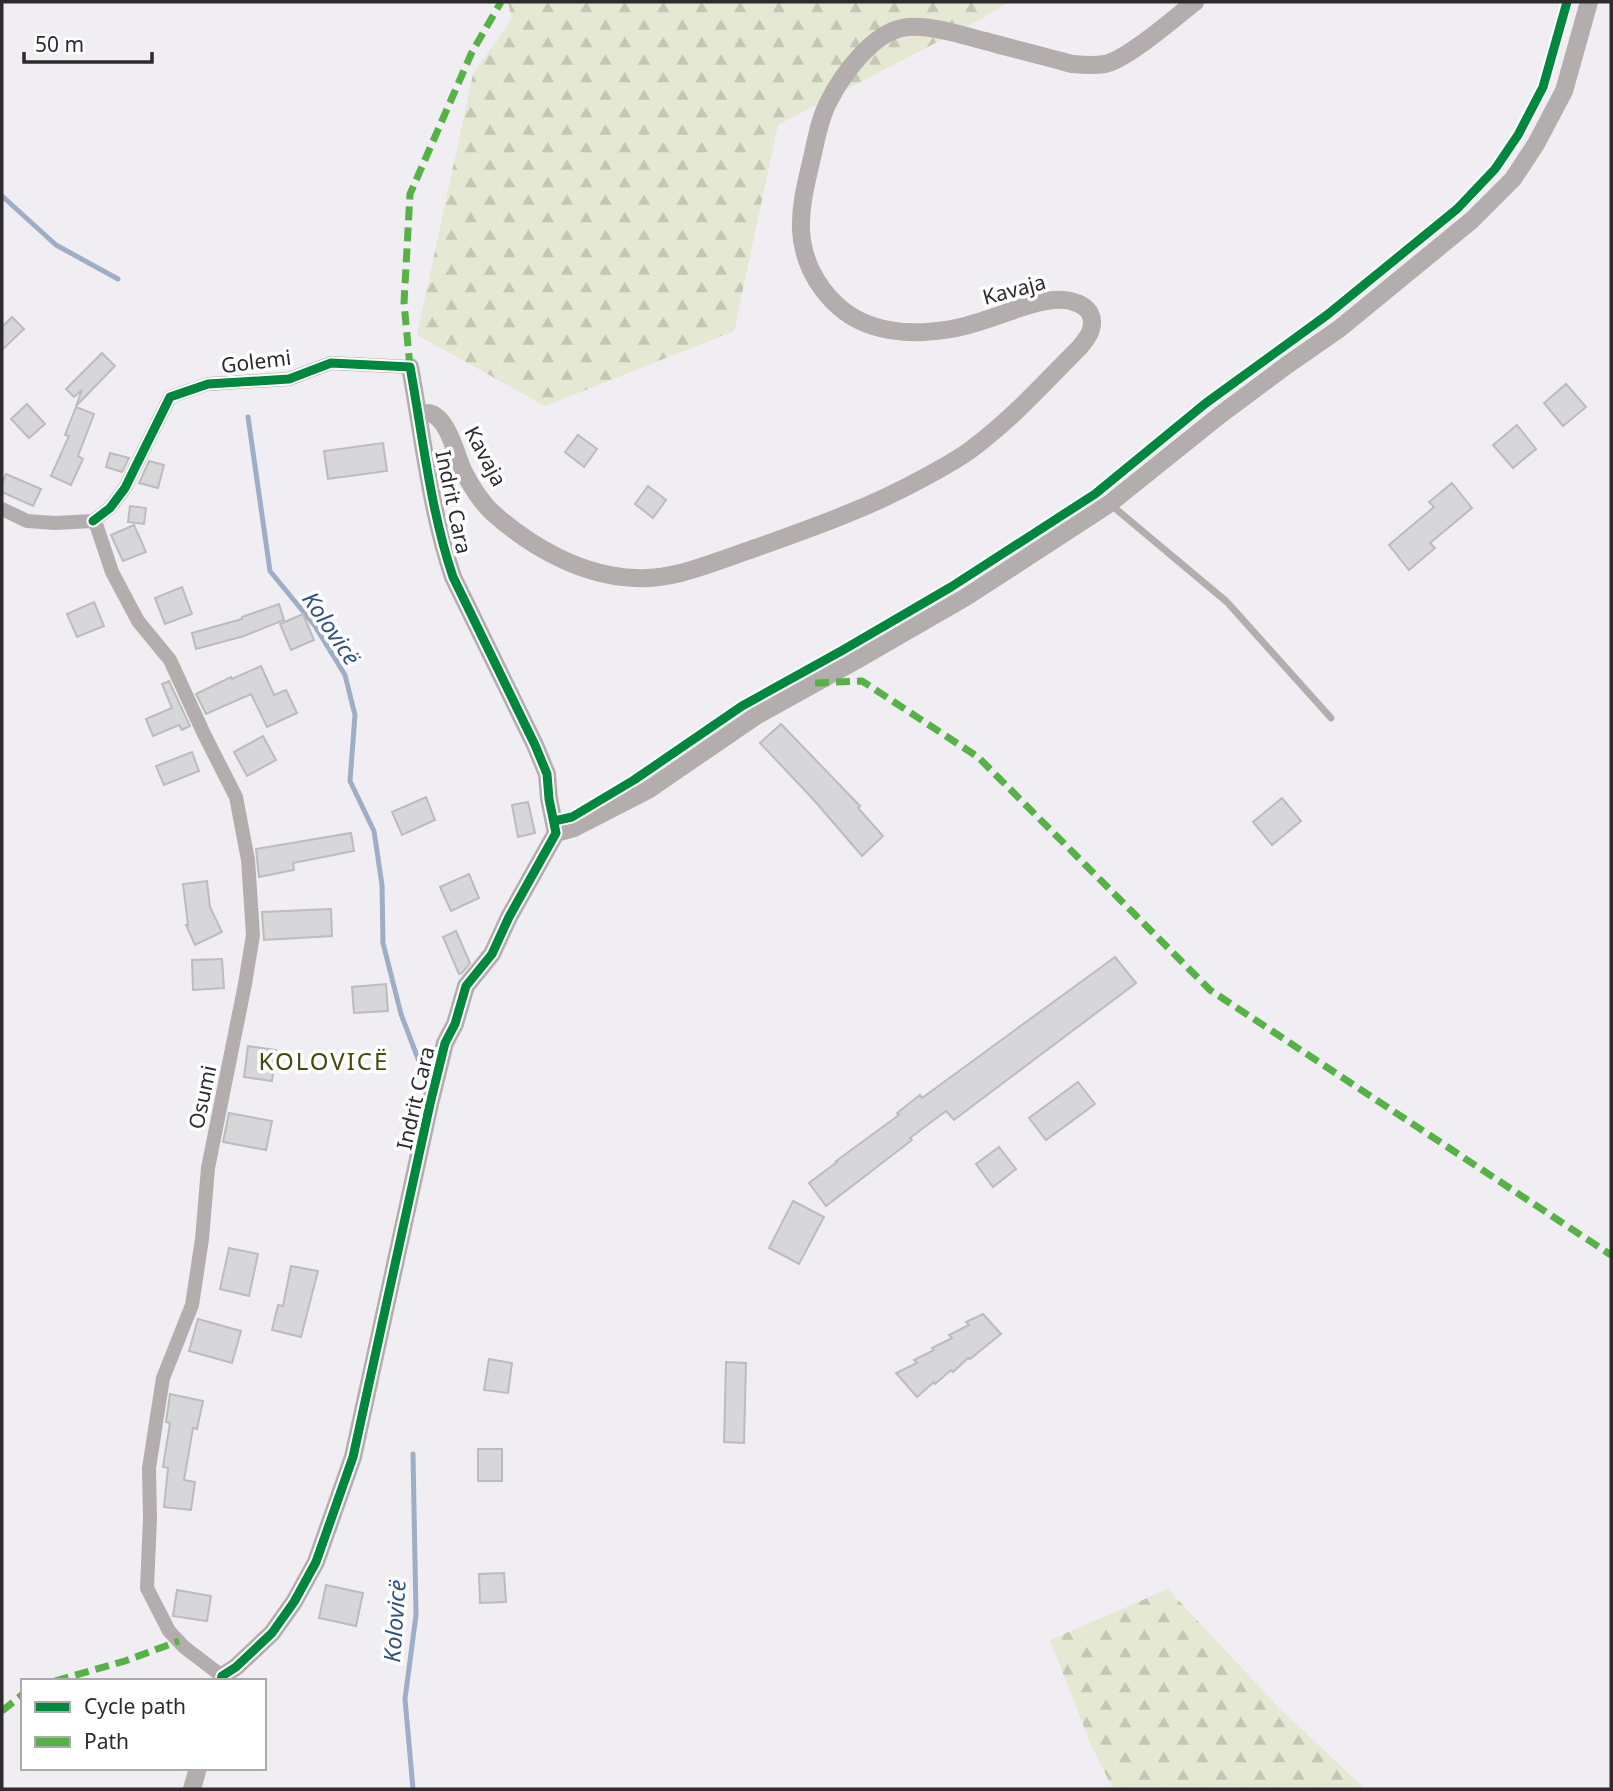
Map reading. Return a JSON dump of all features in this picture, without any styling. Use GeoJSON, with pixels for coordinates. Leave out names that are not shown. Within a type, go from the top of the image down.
{"type":"FeatureCollection","features":[{"type":"Feature","properties":{"kind":"street","name":"Kavaja"},"geometry":{"type":"LineString","coordinates":[[419,414],[428,413],[437,417],[445,426],[464,472],[491,511],[510,527],[553,555],[611,575],[655,579],[681,574],[830,522],[917,482],[970,450],[999,428],[1080,347],[1091,332],[1093,321],[1089,311],[1080,304],[1055,299],[965,326],[911,332],[872,326],[842,308],[819,285],[804,251],[801,230],[804,191],[820,123],[828,102],[870,45],[902,28],[945,31],[1089,66],[1107,64],[1122,57],[1195,2]]}},
{"type":"Feature","properties":{"kind":"street"},"geometry":{"type":"LineString","coordinates":[[556,833],[574,828],[648,790],[756,716],[965,597],[1109,504],[1220,415],[1339,329],[1472,220],[1513,179],[1536,144],[1564,91],[1590,2]]}},
{"type":"Feature","properties":{"kind":"street","name":"Golemi"},"geometry":{"type":"LineString","coordinates":[[95,524],[125,488],[170,397],[208,384],[289,379],[331,363],[410,367]]}},
{"type":"Feature","properties":{"kind":"street","name":"Indrit Cara"},"geometry":{"type":"LineString","coordinates":[[221,1678],[272,1633],[294,1602],[316,1562],[353,1457],[430,1104],[446,1043],[455,1024],[466,986],[492,954],[509,917],[556,833],[547,774],[449,565],[437,526],[410,367]]}},
{"type":"Feature","properties":{"kind":"street"},"geometry":{"type":"LineString","coordinates":[[2,509],[27,521],[95,524]]}},
{"type":"Feature","properties":{"kind":"street","name":"Osumi"},"geometry":{"type":"LineString","coordinates":[[95,524],[112,572],[138,621],[170,660],[236,797],[248,860],[253,935],[208,1168],[202,1239],[192,1305],[163,1378],[149,1468],[147,1588],[169,1631],[221,1678]]}},
{"type":"Feature","properties":{"kind":"street"},"geometry":{"type":"LineString","coordinates":[[192,1789],[197,1770]]}},
{"type":"Feature","properties":{"kind":"lane"},"geometry":{"type":"LineString","coordinates":[[1109,504],[1227,603],[1331,718]]}},
{"type":"Feature","properties":{"kind":"green space"},"geometry":{"type":"Polygon","coordinates":[[[508,2],[1009,2],[778,125],[734,331],[545,406],[417,335],[473,74],[512,19],[508,2]]]}},
{"type":"Feature","properties":{"kind":"green space"},"geometry":{"type":"Polygon","coordinates":[[[1168,1589],[1278,1707],[1365,1789],[1113,1789],[1091,1745],[1050,1640],[1168,1589]]]}},
{"type":"Feature","properties":{"kind":"building"},"geometry":{"type":"Polygon","coordinates":[[[12,317],[24,329],[2,350],[2,327],[12,317]]]}},
{"type":"Feature","properties":{"kind":"building"},"geometry":{"type":"Polygon","coordinates":[[[102,353],[115,366],[76,406],[82,390],[74,397],[66,389],[102,353]]]}},
{"type":"Feature","properties":{"kind":"building"},"geometry":{"type":"Polygon","coordinates":[[[1566,384],[1586,407],[1563,426],[1544,403],[1566,384]]]}},
{"type":"Feature","properties":{"kind":"building"},"geometry":{"type":"Polygon","coordinates":[[[27,404],[45,424],[29,438],[11,419],[27,404]]]}},
{"type":"Feature","properties":{"kind":"building"},"geometry":{"type":"Polygon","coordinates":[[[76,407],[94,414],[78,456],[83,459],[71,485],[51,476],[69,436],[65,435],[76,407]]]}},
{"type":"Feature","properties":{"kind":"building"},"geometry":{"type":"Polygon","coordinates":[[[1517,425],[1536,449],[1513,468],[1493,445],[1517,425]]]}},
{"type":"Feature","properties":{"kind":"building"},"geometry":{"type":"Polygon","coordinates":[[[578,435],[597,449],[584,467],[565,452],[578,435]]]}},
{"type":"Feature","properties":{"kind":"building"},"geometry":{"type":"Polygon","coordinates":[[[383,443],[387,471],[328,479],[324,451],[383,443]]]}},
{"type":"Feature","properties":{"kind":"building"},"geometry":{"type":"Polygon","coordinates":[[[110,453],[129,458],[122,472],[106,467],[110,453]]]}},
{"type":"Feature","properties":{"kind":"building"},"geometry":{"type":"Polygon","coordinates":[[[149,461],[164,465],[158,488],[139,483],[149,461]]]}},
{"type":"Feature","properties":{"kind":"building"},"geometry":{"type":"Polygon","coordinates":[[[6,474],[41,489],[33,506],[2,492],[6,474]]]}},
{"type":"Feature","properties":{"kind":"building"},"geometry":{"type":"Polygon","coordinates":[[[1452,483],[1472,508],[1430,543],[1435,548],[1409,570],[1389,545],[1434,507],[1429,502],[1452,483]]]}},
{"type":"Feature","properties":{"kind":"building"},"geometry":{"type":"Polygon","coordinates":[[[648,486],[666,500],[653,518],[635,504],[648,486]]]}},
{"type":"Feature","properties":{"kind":"building"},"geometry":{"type":"Polygon","coordinates":[[[130,506],[146,508],[144,524],[128,522],[130,506]]]}},
{"type":"Feature","properties":{"kind":"building"},"geometry":{"type":"Polygon","coordinates":[[[134,525],[146,552],[123,561],[111,535],[134,525]]]}},
{"type":"Feature","properties":{"kind":"building"},"geometry":{"type":"Polygon","coordinates":[[[182,587],[192,614],[165,624],[155,598],[182,587]]]}},
{"type":"Feature","properties":{"kind":"building"},"geometry":{"type":"Polygon","coordinates":[[[94,602],[104,626],[77,637],[67,614],[94,602]]]}},
{"type":"Feature","properties":{"kind":"building"},"geometry":{"type":"Polygon","coordinates":[[[279,604],[284,620],[244,636],[196,649],[192,633],[242,619],[279,604]]]}},
{"type":"Feature","properties":{"kind":"building"},"geometry":{"type":"Polygon","coordinates":[[[303,614],[314,640],[291,650],[280,624],[303,614]]]}},
{"type":"Feature","properties":{"kind":"building"},"geometry":{"type":"Polygon","coordinates":[[[261,666],[274,695],[286,690],[297,713],[267,727],[251,694],[206,714],[196,694],[261,666]]]}},
{"type":"Feature","properties":{"kind":"building"},"geometry":{"type":"Polygon","coordinates":[[[169,681],[190,726],[182,730],[179,725],[153,736],[146,719],[172,708],[162,684],[169,681]]]}},
{"type":"Feature","properties":{"kind":"building"},"geometry":{"type":"Polygon","coordinates":[[[781,724],[860,806],[858,808],[883,836],[862,856],[760,743],[781,724]]]}},
{"type":"Feature","properties":{"kind":"building"},"geometry":{"type":"Polygon","coordinates":[[[263,736],[276,760],[247,776],[234,752],[263,736]]]}},
{"type":"Feature","properties":{"kind":"building"},"geometry":{"type":"Polygon","coordinates":[[[192,752],[199,771],[164,785],[156,766],[192,752]]]}},
{"type":"Feature","properties":{"kind":"building"},"geometry":{"type":"Polygon","coordinates":[[[426,797],[435,820],[402,835],[392,812],[426,797]]]}},
{"type":"Feature","properties":{"kind":"building"},"geometry":{"type":"Polygon","coordinates":[[[1282,798],[1301,821],[1272,845],[1253,822],[1282,798]]]}},
{"type":"Feature","properties":{"kind":"building"},"geometry":{"type":"Polygon","coordinates":[[[528,802],[535,833],[518,837],[512,805],[528,802]]]}},
{"type":"Feature","properties":{"kind":"building"},"geometry":{"type":"Polygon","coordinates":[[[351,833],[354,851],[293,863],[294,870],[259,877],[256,849],[351,833]]]}},
{"type":"Feature","properties":{"kind":"building"},"geometry":{"type":"Polygon","coordinates":[[[469,874],[479,898],[451,911],[440,887],[469,874]]]}},
{"type":"Feature","properties":{"kind":"building"},"geometry":{"type":"Polygon","coordinates":[[[207,881],[210,907],[222,932],[195,945],[186,925],[183,884],[207,881]]]}},
{"type":"Feature","properties":{"kind":"building"},"geometry":{"type":"Polygon","coordinates":[[[331,909],[332,936],[264,940],[262,912],[331,909]]]}},
{"type":"Feature","properties":{"kind":"building"},"geometry":{"type":"Polygon","coordinates":[[[456,931],[470,963],[459,974],[443,937],[456,931]]]}},
{"type":"Feature","properties":{"kind":"building"},"geometry":{"type":"Polygon","coordinates":[[[1115,957],[1136,983],[954,1120],[946,1111],[826,1206],[809,1183],[899,1115],[897,1113],[920,1095],[922,1098],[1115,957]]]}},
{"type":"Feature","properties":{"kind":"building"},"geometry":{"type":"Polygon","coordinates":[[[222,959],[224,988],[193,990],[192,960],[222,959]]]}},
{"type":"Feature","properties":{"kind":"building"},"geometry":{"type":"Polygon","coordinates":[[[386,984],[388,1011],[354,1013],[352,987],[386,984]]]}},
{"type":"Feature","properties":{"kind":"building"},"geometry":{"type":"Polygon","coordinates":[[[248,1046],[276,1050],[272,1081],[244,1077],[248,1046]]]}},
{"type":"Feature","properties":{"kind":"building"},"geometry":{"type":"Polygon","coordinates":[[[1078,1082],[1095,1104],[1046,1140],[1029,1118],[1078,1082]]]}},
{"type":"Feature","properties":{"kind":"building"},"geometry":{"type":"Polygon","coordinates":[[[229,1113],[272,1121],[266,1150],[223,1142],[229,1113]]]}},
{"type":"Feature","properties":{"kind":"building"},"geometry":{"type":"Polygon","coordinates":[[[999,1147],[1016,1169],[993,1187],[976,1164],[999,1147]]]}},
{"type":"Feature","properties":{"kind":"building"},"geometry":{"type":"Polygon","coordinates":[[[793,1201],[824,1217],[799,1264],[769,1248],[793,1201]]]}},
{"type":"Feature","properties":{"kind":"building"},"geometry":{"type":"Polygon","coordinates":[[[229,1248],[258,1254],[249,1296],[220,1289],[229,1248]]]}},
{"type":"Feature","properties":{"kind":"building"},"geometry":{"type":"Polygon","coordinates":[[[291,1266],[318,1271],[301,1337],[272,1330],[278,1305],[283,1306],[291,1266]]]}},
{"type":"Feature","properties":{"kind":"building"},"geometry":{"type":"Polygon","coordinates":[[[983,1314],[1001,1334],[917,1397],[896,1373],[917,1363],[914,1360],[952,1338],[949,1335],[969,1325],[966,1322],[983,1314]]]}},
{"type":"Feature","properties":{"kind":"building"},"geometry":{"type":"Polygon","coordinates":[[[198,1319],[241,1331],[232,1363],[189,1351],[198,1319]]]}},
{"type":"Feature","properties":{"kind":"building"},"geometry":{"type":"Polygon","coordinates":[[[489,1359],[512,1363],[508,1393],[484,1390],[489,1359]]]}},
{"type":"Feature","properties":{"kind":"building"},"geometry":{"type":"Polygon","coordinates":[[[726,1362],[746,1363],[744,1443],[724,1442],[726,1362]]]}},
{"type":"Feature","properties":{"kind":"building"},"geometry":{"type":"Polygon","coordinates":[[[170,1394],[203,1401],[197,1429],[193,1428],[184,1480],[195,1482],[191,1510],[164,1507],[168,1468],[163,1467],[170,1423],[166,1422],[170,1394]]]}},
{"type":"Feature","properties":{"kind":"building"},"geometry":{"type":"Polygon","coordinates":[[[478,1449],[502,1449],[502,1481],[478,1481],[478,1449]]]}},
{"type":"Feature","properties":{"kind":"building"},"geometry":{"type":"Polygon","coordinates":[[[504,1573],[506,1602],[480,1603],[479,1574],[504,1573]]]}},
{"type":"Feature","properties":{"kind":"building"},"geometry":{"type":"Polygon","coordinates":[[[326,1585],[363,1593],[356,1626],[319,1618],[326,1585]]]}},
{"type":"Feature","properties":{"kind":"building"},"geometry":{"type":"Polygon","coordinates":[[[177,1590],[211,1596],[207,1621],[173,1616],[177,1590]]]}},
{"type":"Feature","properties":{"kind":"waterway","name":"Kolovicë"},"geometry":{"type":"LineString","coordinates":[[2,196],[56,245],[118,279]]}},
{"type":"Feature","properties":{"kind":"waterway","name":"Kolovicë"},"geometry":{"type":"LineString","coordinates":[[248,417],[270,571],[315,626],[345,675],[355,715],[350,781],[374,831],[382,885],[383,943],[401,1014],[420,1064]]}},
{"type":"Feature","properties":{"kind":"waterway","name":"Kolovicë"},"geometry":{"type":"LineString","coordinates":[[413,1454],[416,1615],[405,1699],[413,1789]]}},
{"type":"Feature","properties":{"kind":"marked path"},"geometry":{"type":"LineString","coordinates":[[410,367],[404,303],[410,194],[472,52],[501,2]]}},
{"type":"Feature","properties":{"kind":"marked path"},"geometry":{"type":"LineString","coordinates":[[815,683],[862,681],[978,757],[1210,990],[1611,1255]]}},
{"type":"Feature","properties":{"kind":"marked path"},"geometry":{"type":"LineString","coordinates":[[62,1679],[125,1661],[179,1641]]}},
{"type":"Feature","properties":{"kind":"marked path"},"geometry":{"type":"LineString","coordinates":[[2,1711],[21,1696]]}},
{"type":"Feature","properties":{"kind":"cycle path"},"geometry":{"type":"LineString","coordinates":[[554,821],[572,817],[634,780],[742,706],[951,587],[1095,494],[1206,403],[1327,315],[1457,209],[1495,169],[1518,135],[1543,87],[1567,2]]}},
{"type":"Feature","properties":{"kind":"cycle path"},"geometry":{"type":"LineString","coordinates":[[93,521],[110,508],[125,488],[170,397],[208,384],[289,379],[331,363],[410,367],[433,499],[453,577],[547,774],[556,833],[509,917],[492,954],[466,986],[455,1024],[445,1043],[353,1457],[316,1562],[294,1602],[272,1633],[221,1679]]}},
{"type":"Feature","properties":{"kind":"district","name":"KOLOVICË"},"geometry":{"type":"Point","coordinates":[324,1060]}}]}
